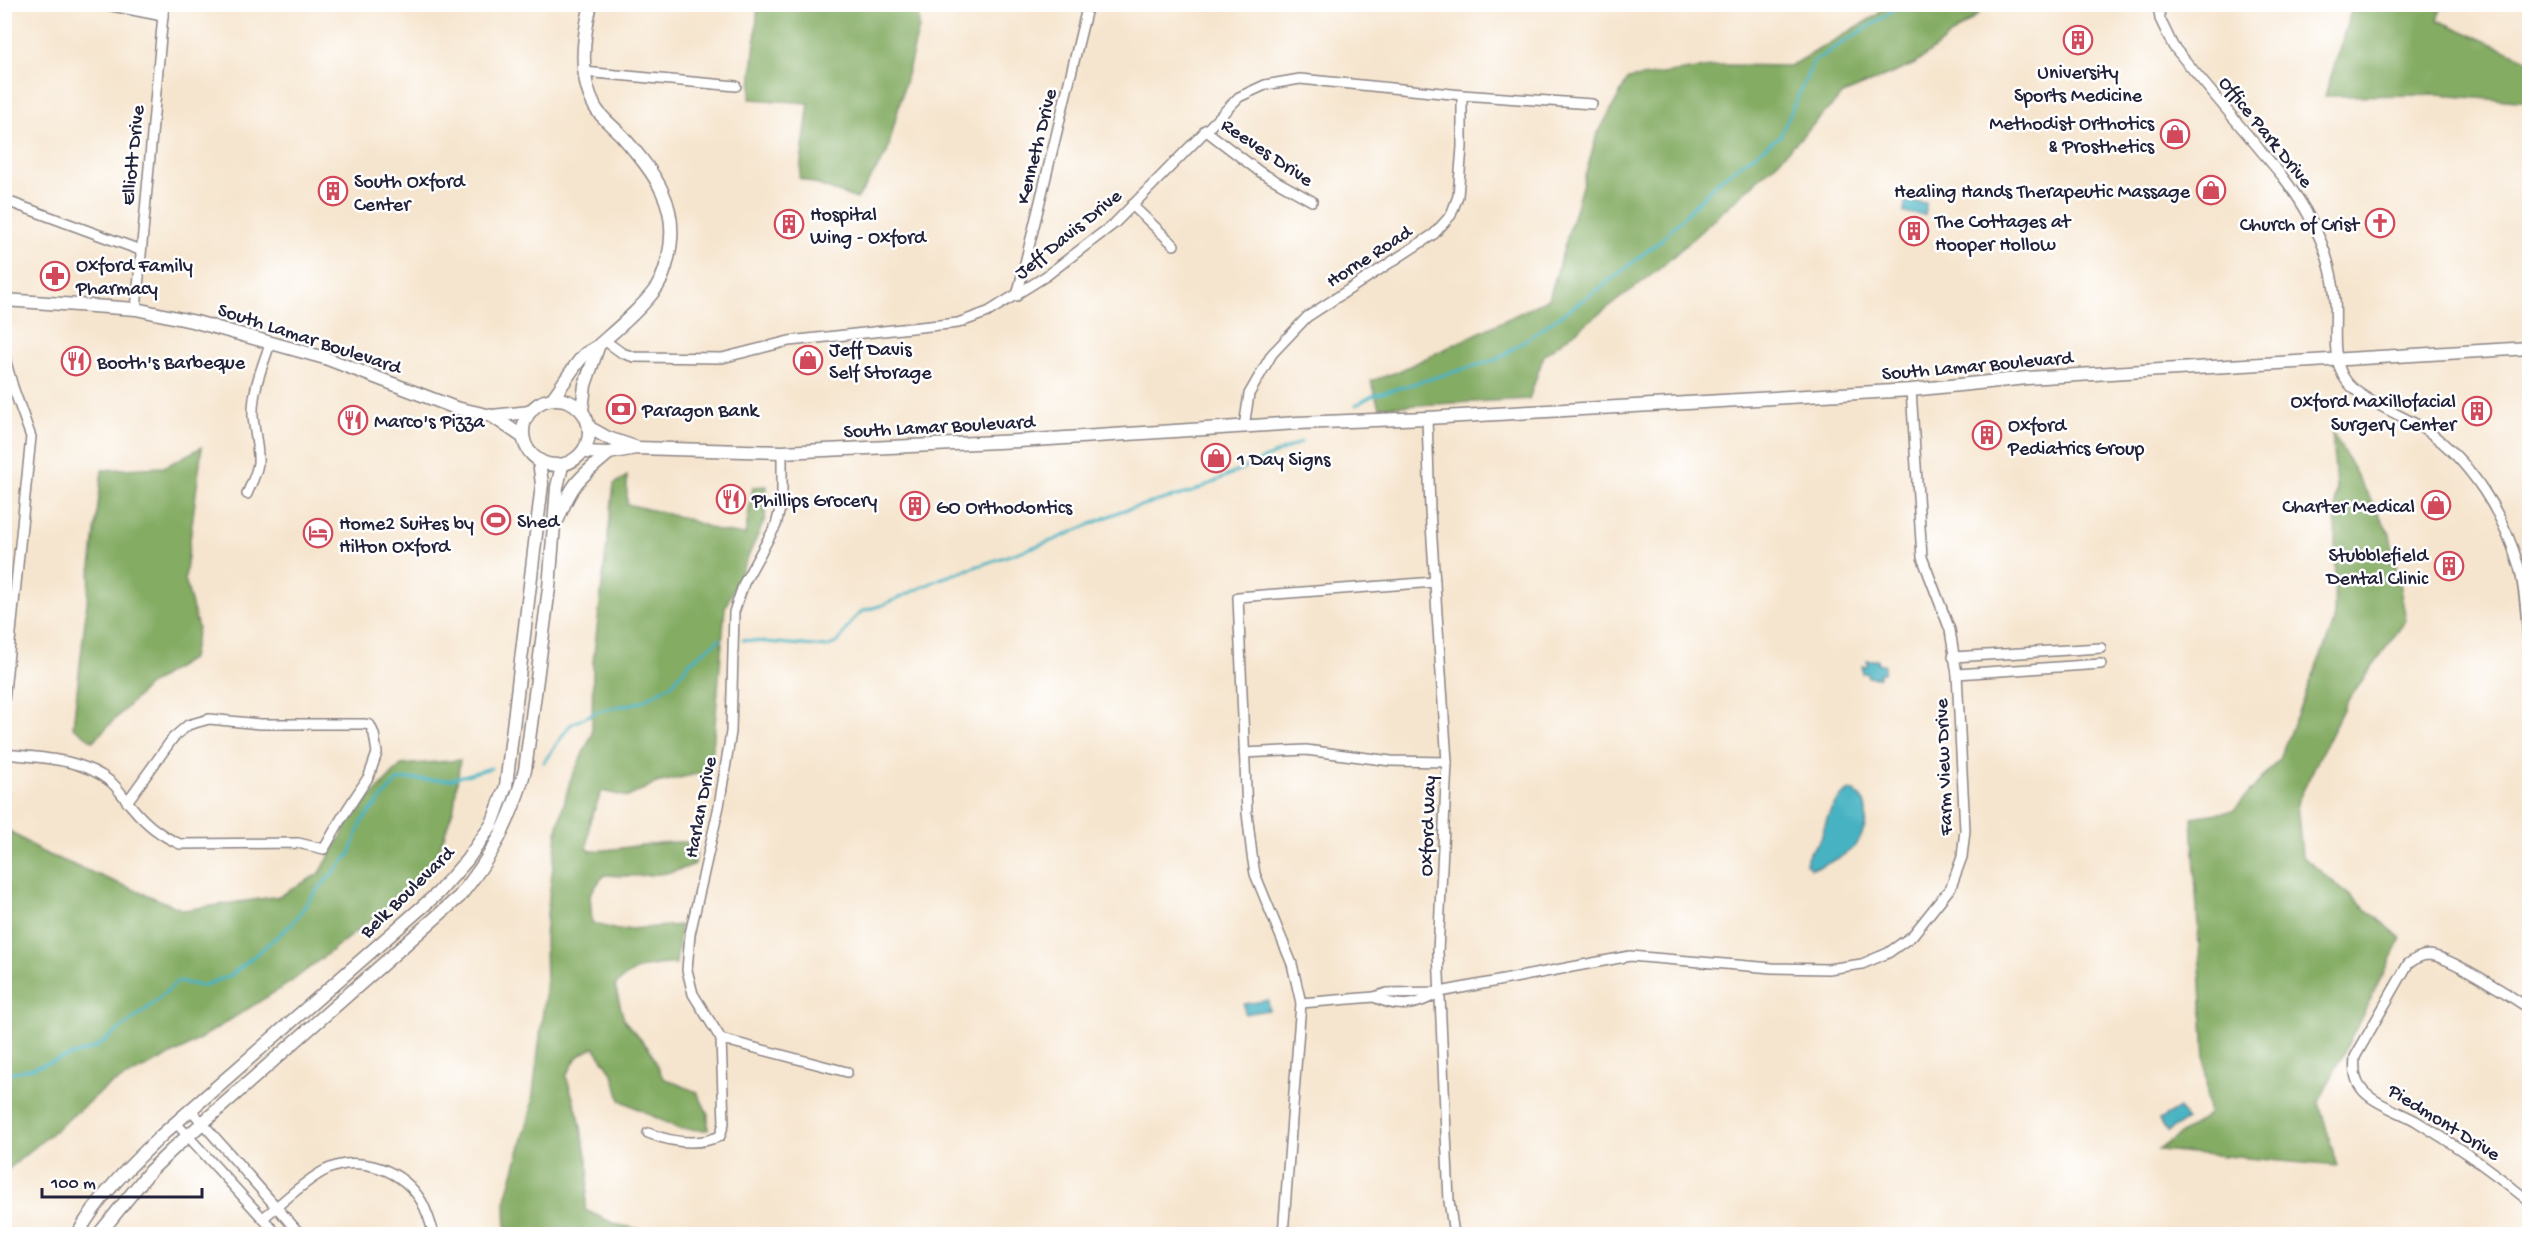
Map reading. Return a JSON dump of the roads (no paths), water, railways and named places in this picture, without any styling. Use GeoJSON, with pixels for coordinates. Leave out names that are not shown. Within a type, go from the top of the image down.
{"type":"FeatureCollection","features":[{"type":"Feature","properties":{"kind":"street"},"geometry":{"type":"LineString","coordinates":[[102,4],[163,16]]}},
{"type":"Feature","properties":{"kind":"street","name":"Elliott Drive"},"geometry":{"type":"LineString","coordinates":[[135,309],[164,4]]}},
{"type":"Feature","properties":{"kind":"street"},"geometry":{"type":"LineString","coordinates":[[552,399],[585,353],[601,343],[657,287],[666,267],[671,246],[672,224],[669,201],[654,175],[596,109],[588,92],[584,72],[584,48],[591,4]]}},
{"type":"Feature","properties":{"kind":"street","name":"Kenneth Drive"},"geometry":{"type":"LineString","coordinates":[[1017,296],[1088,4]]}},
{"type":"Feature","properties":{"kind":"street","name":"Office Park Drive"},"geometry":{"type":"LineString","coordinates":[[2158,4],[2160,20],[2173,46],[2283,177],[2299,198],[2311,221],[2322,243],[2331,272],[2335,298],[2337,360]]}},
{"type":"Feature","properties":{"kind":"street"},"geometry":{"type":"LineString","coordinates":[[584,72],[736,86]]}},
{"type":"Feature","properties":{"kind":"street","name":"Jeff Davis Drive"},"geometry":{"type":"LineString","coordinates":[[601,343],[634,357],[722,357],[789,341],[958,323],[988,312],[1017,296],[1115,223],[1239,97],[1265,85],[1300,79],[1462,95],[1592,104]]}},
{"type":"Feature","properties":{"kind":"street","name":"Horne Road"},"geometry":{"type":"LineString","coordinates":[[1244,427],[1249,394],[1272,354],[1306,317],[1434,234],[1451,215],[1458,196],[1462,147],[1462,95]]}},
{"type":"Feature","properties":{"kind":"street","name":"Reeves Drive"},"geometry":{"type":"LineString","coordinates":[[1205,130],[1260,172],[1312,201]]}},
{"type":"Feature","properties":{"kind":"street"},"geometry":{"type":"LineString","coordinates":[[4,200],[140,250]]}},
{"type":"Feature","properties":{"kind":"street"},"geometry":{"type":"LineString","coordinates":[[1132,205],[1174,245]]}},
{"type":"Feature","properties":{"kind":"street","name":"South Lamar Boulevard"},"geometry":{"type":"LineString","coordinates":[[4,300],[135,309],[196,321],[325,358],[456,408],[492,416],[530,412],[543,402],[552,399]]}},
{"type":"Feature","properties":{"kind":"street"},"geometry":{"type":"LineString","coordinates":[[539,461],[562,466],[578,458],[584,452],[590,436],[590,428],[582,410],[585,385],[601,343]]}},
{"type":"Feature","properties":{"kind":"street"},"geometry":{"type":"LineString","coordinates":[[247,494],[258,465],[257,437],[253,417],[255,395],[270,344]]}},
{"type":"Feature","properties":{"kind":"street"},"geometry":{"type":"LineString","coordinates":[[4,348],[13,387],[31,437],[4,701]]}},
{"type":"Feature","properties":{"kind":"street","name":"South Lamar Boulevard"},"geometry":{"type":"LineString","coordinates":[[584,452],[609,453],[636,448],[782,452],[1019,441],[1911,390],[2027,378],[2529,348]]}},
{"type":"Feature","properties":{"kind":"street"},"geometry":{"type":"LineString","coordinates":[[2337,360],[2344,378],[2354,390],[2427,431],[2475,477],[2508,536],[2519,569],[2529,667]]}},
{"type":"Feature","properties":{"kind":"street","name":"Farm View Drive"},"geometry":{"type":"LineString","coordinates":[[1302,1003],[1374,997],[1387,993],[1440,992],[1630,956],[1772,968],[1828,969],[1863,964],[1888,953],[1912,936],[1951,887],[1962,857],[1965,830],[1957,674],[1950,630],[1922,557],[1911,390]]}},
{"type":"Feature","properties":{"kind":"street"},"geometry":{"type":"LineString","coordinates":[[552,399],[563,399],[582,410]]}},
{"type":"Feature","properties":{"kind":"street"},"geometry":{"type":"LineString","coordinates":[[523,437],[523,429],[530,412]]}},
{"type":"Feature","properties":{"kind":"street","name":"South Lamar Boulevard"},"geometry":{"type":"LineString","coordinates":[[492,416],[523,437],[532,455],[539,461]]}},
{"type":"Feature","properties":{"kind":"street","name":"Oxford Way"},"geometry":{"type":"LineString","coordinates":[[1427,418],[1447,762],[1438,952],[1449,1201],[1454,1234]]}},
{"type":"Feature","properties":{"kind":"street","name":"South Lamar Boulevard"},"geometry":{"type":"LineString","coordinates":[[590,428],[608,438],[636,448]]}},
{"type":"Feature","properties":{"kind":"street","name":"Harlan Drive"},"geometry":{"type":"LineString","coordinates":[[721,1039],[693,994],[687,970],[690,933],[719,807],[731,732],[734,612],[744,583],[776,525],[782,501],[782,452]]}},
{"type":"Feature","properties":{"kind":"street"},"geometry":{"type":"LineString","coordinates":[[553,531],[570,489],[584,472],[609,453]]}},
{"type":"Feature","properties":{"kind":"street","name":"Belk Boulevard"},"geometry":{"type":"LineString","coordinates":[[78,1234],[100,1200],[130,1166],[438,893],[467,860],[492,824],[506,786],[515,726],[542,484],[539,461]]}},
{"type":"Feature","properties":{"kind":"street","name":"Belk Boulevard"},"geometry":{"type":"LineString","coordinates":[[99,1234],[150,1171],[459,897],[483,868],[501,838],[517,800],[525,770],[549,588],[557,487],[562,466]]}},
{"type":"Feature","properties":{"kind":"street"},"geometry":{"type":"LineString","coordinates":[[1283,1234],[1302,1003],[1292,964],[1256,874],[1247,813],[1238,597],[1435,582]]}},
{"type":"Feature","properties":{"kind":"street"},"geometry":{"type":"LineString","coordinates":[[1953,657],[2101,648]]}},
{"type":"Feature","properties":{"kind":"street"},"geometry":{"type":"LineString","coordinates":[[1957,674],[2101,664]]}},
{"type":"Feature","properties":{"kind":"street"},"geometry":{"type":"LineString","coordinates":[[4,754],[80,764],[112,783],[128,802],[164,837],[180,844],[298,843],[324,849],[369,776],[376,753],[374,734],[370,725],[364,723],[260,724],[209,718],[188,725],[173,738],[128,802]]}},
{"type":"Feature","properties":{"kind":"street"},"geometry":{"type":"LineString","coordinates":[[1244,753],[1306,750],[1391,761],[1447,762]]}},
{"type":"Feature","properties":{"kind":"street","name":"Piedmont Drive"},"geometry":{"type":"LineString","coordinates":[[2529,1008],[2478,977],[2434,956],[2416,958],[2408,964],[2355,1057],[2354,1068],[2357,1081],[2368,1095],[2469,1154],[2529,1202]]}},
{"type":"Feature","properties":{"kind":"street"},"geometry":{"type":"LineString","coordinates":[[648,1132],[668,1141],[705,1143],[720,1136],[723,1123],[721,1039],[847,1072]]}},
{"type":"Feature","properties":{"kind":"street"},"geometry":{"type":"LineString","coordinates":[[191,1110],[300,1234]]}},
{"type":"Feature","properties":{"kind":"street"},"geometry":{"type":"LineString","coordinates":[[176,1124],[277,1234]]}},
{"type":"Feature","properties":{"kind":"street"},"geometry":{"type":"LineString","coordinates":[[263,1218],[324,1171],[353,1164],[366,1164],[381,1168],[404,1181],[419,1197],[434,1234]]}},
{"type":"Feature","properties":{"kind":"water"},"geometry":{"type":"Polygon","coordinates":[[[1905,201],[1926,203],[1925,215],[1904,213],[1905,201]]]}},
{"type":"Feature","properties":{"kind":"water"},"geometry":{"type":"Polygon","coordinates":[[[1867,660],[1878,660],[1878,664],[1884,664],[1884,673],[1879,673],[1879,677],[1868,677],[1867,673],[1862,673],[1862,666],[1867,666],[1867,660]]]}},
{"type":"Feature","properties":{"kind":"water"},"geometry":{"type":"Polygon","coordinates":[[[1850,790],[1862,799],[1865,806],[1866,821],[1861,837],[1842,856],[1811,868],[1806,864],[1808,856],[1821,838],[1831,810],[1837,801],[1850,790]]]}},
{"type":"Feature","properties":{"kind":"water"},"geometry":{"type":"Polygon","coordinates":[[[1268,1000],[1269,1010],[1245,1014],[1244,1004],[1268,1000]]]}},
{"type":"Feature","properties":{"kind":"water"},"geometry":{"type":"Polygon","coordinates":[[[2179,1108],[2186,1120],[2167,1132],[2159,1120],[2179,1108]]]}},
{"type":"Feature","properties":{"kind":"waterway"},"geometry":{"type":"LineString","coordinates":[[1356,405],[1372,396],[1498,359],[1600,288],[1660,241],[1718,181],[1780,136],[1814,61],[1890,13],[1898,4]]}},
{"type":"Feature","properties":{"kind":"waterway"},"geometry":{"type":"LineString","coordinates":[[743,640],[827,647],[838,642],[862,611],[883,605],[940,579],[1054,540],[1121,511],[1192,492],[1301,442]]}},
{"type":"Feature","properties":{"kind":"waterway"},"geometry":{"type":"LineString","coordinates":[[544,762],[570,725],[598,711],[641,702],[672,684],[690,662],[720,639]]}},
{"type":"Feature","properties":{"kind":"waterway"},"geometry":{"type":"LineString","coordinates":[[4,1074],[29,1069],[95,1048],[148,1008],[178,981],[201,986],[230,976],[292,924],[313,895],[350,854],[362,821],[397,781],[406,779],[449,780],[491,768]]}},
{"type":"Feature","properties":{"kind":"place","name":"University Sports Medicine"},"geometry":{"type":"Point","coordinates":[2078,40]}},
{"type":"Feature","properties":{"kind":"place","name":"Methodist Orthotics & Prosthetics"},"geometry":{"type":"Point","coordinates":[2175,134]}},
{"type":"Feature","properties":{"kind":"place","name":"Healing Hands Therapeutic Massage"},"geometry":{"type":"Point","coordinates":[2211,190]}},
{"type":"Feature","properties":{"kind":"place","name":"South Oxford Center"},"geometry":{"type":"Point","coordinates":[333,191]}},
{"type":"Feature","properties":{"kind":"place","name":"Church of Crist"},"geometry":{"type":"Point","coordinates":[2380,223]}},
{"type":"Feature","properties":{"kind":"place","name":"Hospital Wing - Oxford"},"geometry":{"type":"Point","coordinates":[789,224]}},
{"type":"Feature","properties":{"kind":"place","name":"The Cottages at Hooper Hollow"},"geometry":{"type":"Point","coordinates":[1914,231]}},
{"type":"Feature","properties":{"kind":"place","name":"Oxford Family Pharmacy"},"geometry":{"type":"Point","coordinates":[55,276]}},
{"type":"Feature","properties":{"kind":"place","name":"Jeff Davis Self Storage"},"geometry":{"type":"Point","coordinates":[808,360]}},
{"type":"Feature","properties":{"kind":"place","name":"Booth's Barbeque"},"geometry":{"type":"Point","coordinates":[76,361]}},
{"type":"Feature","properties":{"kind":"place","name":"Paragon Bank"},"geometry":{"type":"Point","coordinates":[621,409]}},
{"type":"Feature","properties":{"kind":"place","name":"Oxford Maxillofacial Surgery Center"},"geometry":{"type":"Point","coordinates":[2477,411]}},
{"type":"Feature","properties":{"kind":"place","name":"Marco's Pizza"},"geometry":{"type":"Point","coordinates":[353,420]}},
{"type":"Feature","properties":{"kind":"place","name":"Oxford Pediatrics Group"},"geometry":{"type":"Point","coordinates":[1987,435]}},
{"type":"Feature","properties":{"kind":"place","name":"1 Day Signs"},"geometry":{"type":"Point","coordinates":[1216,458]}},
{"type":"Feature","properties":{"kind":"place","name":"Phillips Grocery"},"geometry":{"type":"Point","coordinates":[731,499]}},
{"type":"Feature","properties":{"kind":"place","name":"Charter Medical"},"geometry":{"type":"Point","coordinates":[2436,505]}},
{"type":"Feature","properties":{"kind":"place","name":"GO Orthodontics"},"geometry":{"type":"Point","coordinates":[915,506]}},
{"type":"Feature","properties":{"kind":"place","name":"Shed"},"geometry":{"type":"Point","coordinates":[496,520]}},
{"type":"Feature","properties":{"kind":"place","name":"Home2 Suites by Hilton Oxford"},"geometry":{"type":"Point","coordinates":[318,533]}},
{"type":"Feature","properties":{"kind":"place","name":"Stubblefield Dental Clinic"},"geometry":{"type":"Point","coordinates":[2449,566]}}]}
